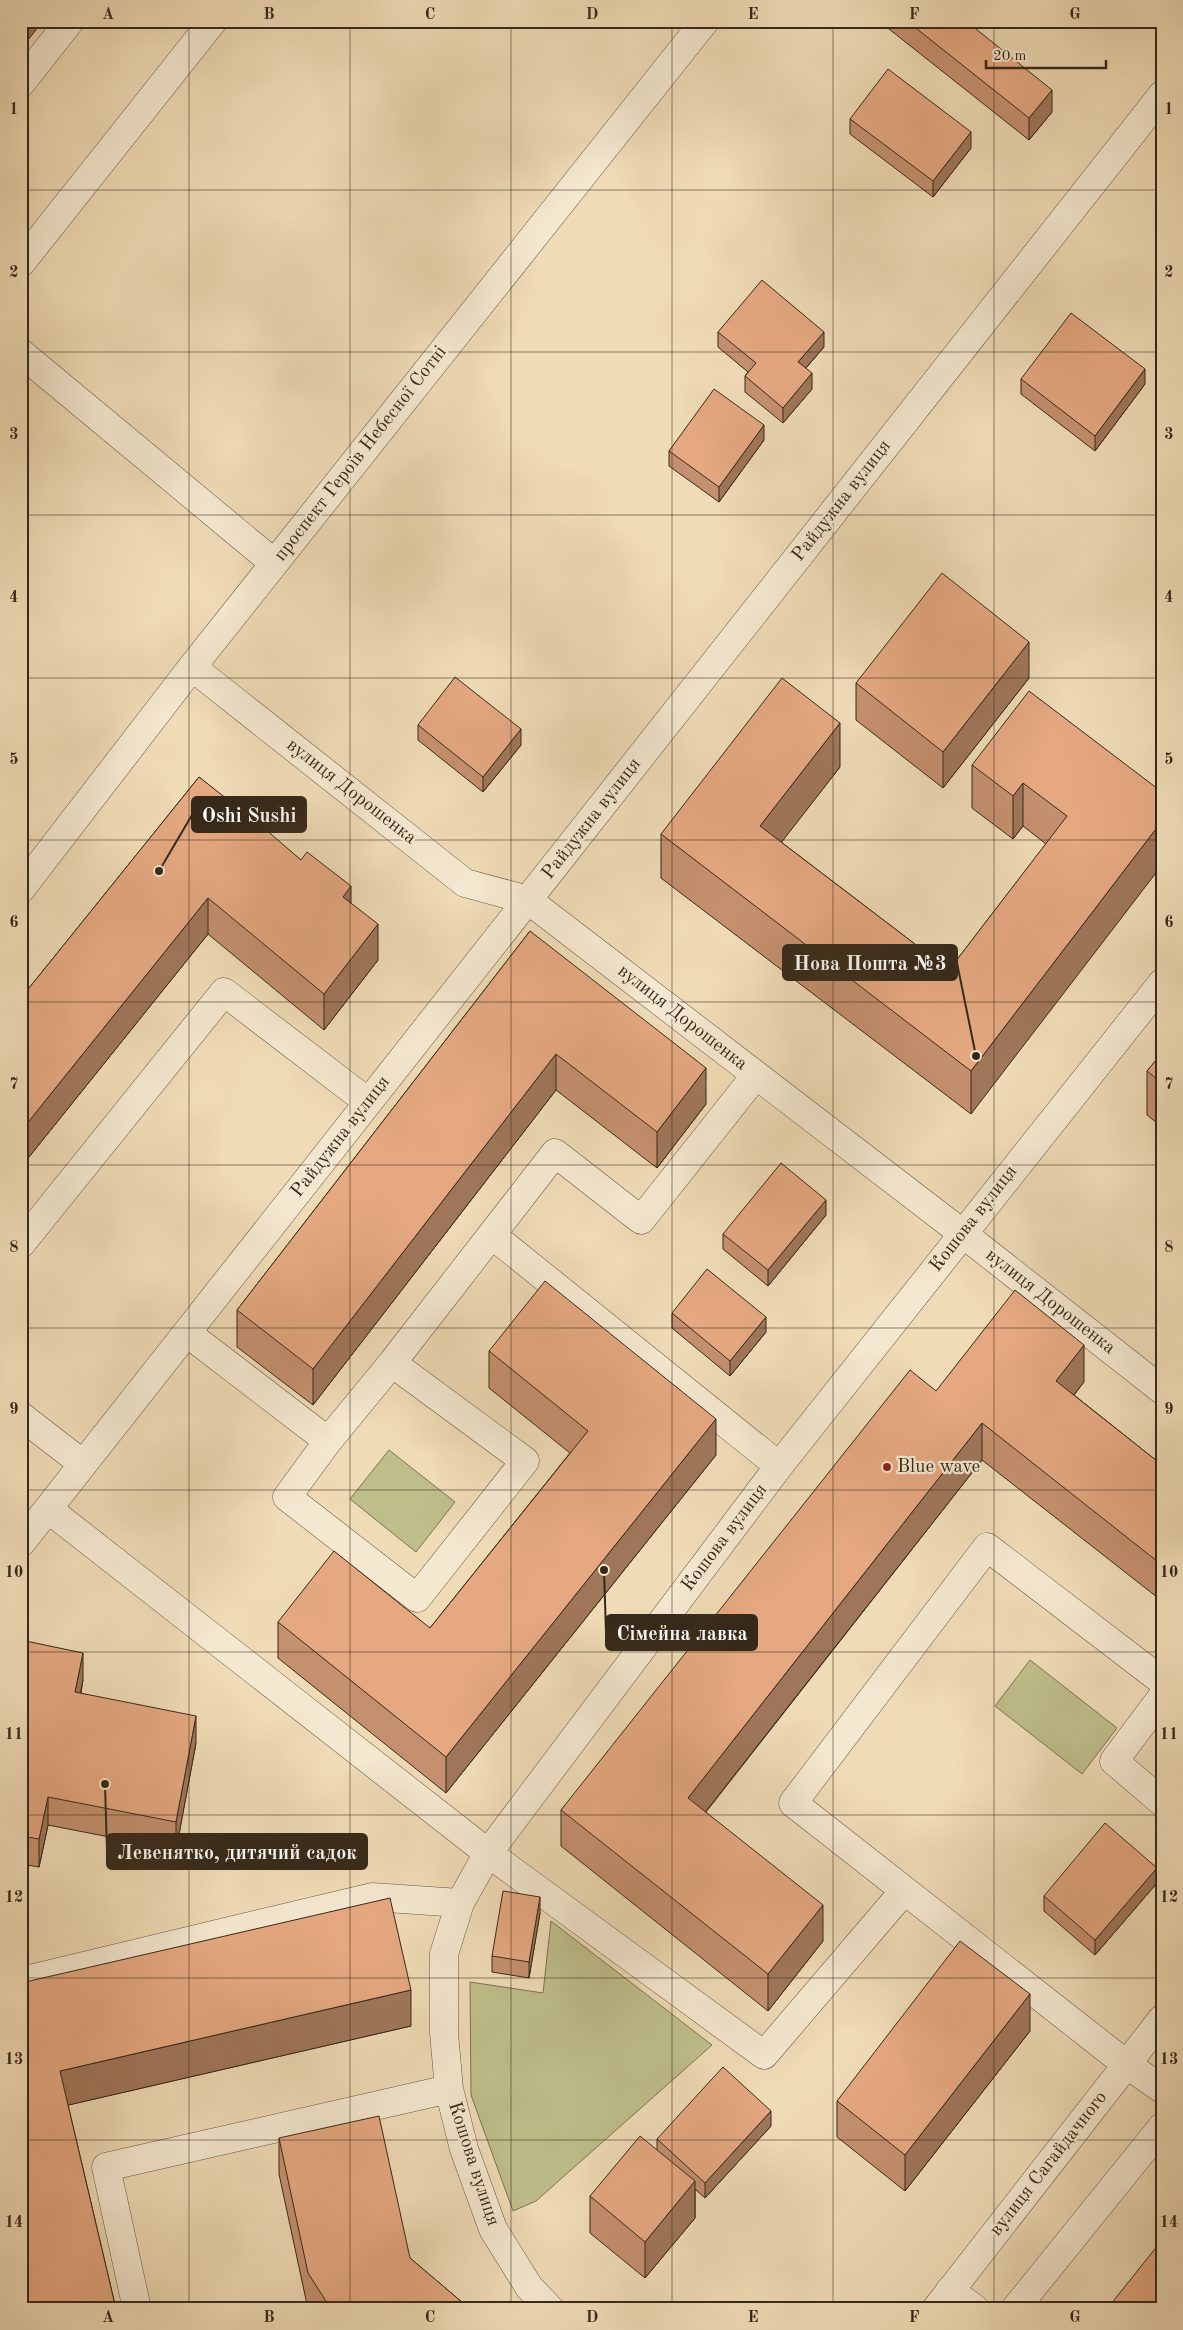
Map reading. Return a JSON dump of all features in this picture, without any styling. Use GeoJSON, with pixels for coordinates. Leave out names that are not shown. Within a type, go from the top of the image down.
{"type":"FeatureCollection","features":[{"type":"Feature","properties":{"kind":"street"},"geometry":{"type":"LineString","coordinates":[[21,83],[70,21]]}},
{"type":"Feature","properties":{"kind":"street"},"geometry":{"type":"LineString","coordinates":[[21,263],[213,21]]}},
{"type":"Feature","properties":{"kind":"street","name":"проспект Героїв Небесної Сотні"},"geometry":{"type":"LineString","coordinates":[[21,890],[192,667],[705,21]]}},
{"type":"Feature","properties":{"kind":"street","name":"Райдужна вулиця"},"geometry":{"type":"LineString","coordinates":[[21,1543],[1162,95]]}},
{"type":"Feature","properties":{"kind":"street"},"geometry":{"type":"LineString","coordinates":[[21,353],[274,563]]}},
{"type":"Feature","properties":{"kind":"street","name":"вулиця Дорошенка"},"geometry":{"type":"LineString","coordinates":[[192,667],[465,883],[528,900],[962,1233],[1162,1390]]}},
{"type":"Feature","properties":{"kind":"street","name":"Кошова вулиця"},"geometry":{"type":"LineString","coordinates":[[550,2309],[528,2287],[493,2229],[464,2149],[448,2089],[444,2033],[444,1954],[460,1903],[488,1853],[779,1466],[1162,983]]}},
{"type":"Feature","properties":{"kind":"street"},"geometry":{"type":"LineString","coordinates":[[21,1244],[224,992],[368,1102]]}},
{"type":"Feature","properties":{"kind":"street"},"geometry":{"type":"LineString","coordinates":[[392,1362],[524,1461],[416,1598],[287,1497],[328,1441],[555,1153],[641,1220],[756,1075]]}},
{"type":"Feature","properties":{"kind":"street"},"geometry":{"type":"LineString","coordinates":[[492,1235],[779,1466]]}},
{"type":"Feature","properties":{"kind":"street"},"geometry":{"type":"LineString","coordinates":[[187,1332],[328,1441]]}},
{"type":"Feature","properties":{"kind":"street"},"geometry":{"type":"LineString","coordinates":[[21,1416],[83,1464]]}},
{"type":"Feature","properties":{"kind":"street"},"geometry":{"type":"LineString","coordinates":[[48,1509],[488,1853],[764,2055],[904,1890]]}},
{"type":"Feature","properties":{"kind":"street"},"geometry":{"type":"LineString","coordinates":[[1162,1681],[987,1547],[793,1803],[1126,2064],[1162,2089]]}},
{"type":"Feature","properties":{"kind":"street"},"geometry":{"type":"LineString","coordinates":[[1162,1697],[1114,1761],[1162,1802]]}},
{"type":"Feature","properties":{"kind":"street"},"geometry":{"type":"LineString","coordinates":[[21,1980],[372,1897],[460,1903]]}},
{"type":"Feature","properties":{"kind":"street","name":"вулиця Сагайдачного"},"geometry":{"type":"LineString","coordinates":[[943,2300],[1162,2019]]}},
{"type":"Feature","properties":{"kind":"street"},"geometry":{"type":"LineString","coordinates":[[138,2309],[106,2167],[448,2089]]}},
{"type":"Feature","properties":{"kind":"street"},"geometry":{"type":"LineString","coordinates":[[1015,2309],[1162,2128]]}},
{"type":"Feature","properties":{"kind":"street"},"geometry":{"type":"LineString","coordinates":[[943,2300],[975,2309]]}},
{"type":"Feature","properties":{"kind":"green space"},"geometry":{"type":"Polygon","coordinates":[[[389,1450],[455,1502],[416,1552],[350,1499],[389,1450]]]}},
{"type":"Feature","properties":{"kind":"green space"},"geometry":{"type":"Polygon","coordinates":[[[1030,1660],[1117,1728],[1082,1774],[995,1706],[1030,1660]]]}},
{"type":"Feature","properties":{"kind":"green space"},"geometry":{"type":"Polygon","coordinates":[[[551,1921],[712,2045],[536,2201],[513,2211],[471,2095],[470,1982],[543,1993],[551,1921]]]}},
{"type":"Feature","properties":{"kind":"building"},"geometry":{"type":"Polygon","coordinates":[[[907,21],[966,21],[1052,90],[1029,118],[907,21]]]}},
{"type":"Feature","properties":{"kind":"building"},"geometry":{"type":"Polygon","coordinates":[[[888,69],[971,132],[933,181],[850,119],[888,69]]]}},
{"type":"Feature","properties":{"kind":"building"},"geometry":{"type":"Polygon","coordinates":[[[762,280],[824,332],[798,362],[812,373],[783,408],[745,376],[756,363],[718,332],[762,280]]]}},
{"type":"Feature","properties":{"kind":"building"},"geometry":{"type":"Polygon","coordinates":[[[1071,313],[1145,369],[1095,436],[1021,379],[1071,313]]]}},
{"type":"Feature","properties":{"kind":"building"},"geometry":{"type":"Polygon","coordinates":[[[714,389],[764,425],[719,487],[669,451],[714,389]]]}},
{"type":"Feature","properties":{"kind":"building"},"geometry":{"type":"Polygon","coordinates":[[[942,573],[1029,642],[943,752],[856,683],[942,573]]]}},
{"type":"Feature","properties":{"kind":"building"},"geometry":{"type":"Polygon","coordinates":[[[455,677],[521,729],[483,777],[418,725],[455,677]]]}},
{"type":"Feature","properties":{"kind":"building"},"geometry":{"type":"Polygon","coordinates":[[[782,678],[840,723],[760,826],[949,970],[1067,816],[1023,783],[1013,796],[972,765],[1029,691],[1162,792],[1162,821],[971,1071],[661,834],[782,678]]]}},
{"type":"Feature","properties":{"kind":"building"},"geometry":{"type":"Polygon","coordinates":[[[199,777],[301,860],[307,852],[351,886],[343,897],[378,924],[324,994],[208,898],[21,1131],[21,998],[199,777]]]}},
{"type":"Feature","properties":{"kind":"building"},"geometry":{"type":"Polygon","coordinates":[[[530,931],[706,1068],[657,1132],[556,1054],[313,1369],[237,1310],[530,931]]]}},
{"type":"Feature","properties":{"kind":"building"},"geometry":{"type":"Polygon","coordinates":[[[1162,1053],[1162,1083],[1147,1071],[1162,1053]]]}},
{"type":"Feature","properties":{"kind":"building"},"geometry":{"type":"Polygon","coordinates":[[[781,1163],[826,1200],[768,1270],[723,1234],[781,1163]]]}},
{"type":"Feature","properties":{"kind":"building"},"geometry":{"type":"Polygon","coordinates":[[[707,1269],[766,1317],[730,1361],[672,1313],[707,1269]]]}},
{"type":"Feature","properties":{"kind":"building"},"geometry":{"type":"Polygon","coordinates":[[[545,1281],[716,1419],[446,1757],[278,1622],[334,1551],[430,1628],[588,1431],[489,1351],[545,1281]]]}},
{"type":"Feature","properties":{"kind":"building"},"geometry":{"type":"Polygon","coordinates":[[[1015,1290],[1084,1345],[1056,1381],[1162,1465],[1162,1565],[982,1423],[688,1798],[823,1905],[768,1974],[561,1810],[910,1370],[936,1391],[1015,1290]]]}},
{"type":"Feature","properties":{"kind":"building"},"geometry":{"type":"Polygon","coordinates":[[[21,1640],[83,1653],[75,1692],[196,1716],[176,1822],[48,1797],[39,1839],[21,1836],[21,1640]]]}},
{"type":"Feature","properties":{"kind":"building"},"geometry":{"type":"Polygon","coordinates":[[[1105,1823],[1157,1868],[1095,1940],[1044,1896],[1105,1823]]]}},
{"type":"Feature","properties":{"kind":"building"},"geometry":{"type":"Polygon","coordinates":[[[503,1891],[540,1897],[529,1962],[492,1956],[503,1891]]]}},
{"type":"Feature","properties":{"kind":"building"},"geometry":{"type":"Polygon","coordinates":[[[390,1898],[411,1990],[60,2071],[116,2309],[27,2309],[21,2286],[21,1983],[390,1898]]]}},
{"type":"Feature","properties":{"kind":"building"},"geometry":{"type":"Polygon","coordinates":[[[960,1941],[1030,1994],[905,2155],[837,2101],[960,1941]]]}},
{"type":"Feature","properties":{"kind":"building"},"geometry":{"type":"Polygon","coordinates":[[[723,2067],[771,2111],[705,2183],[657,2139],[723,2067]]]}},
{"type":"Feature","properties":{"kind":"building"},"geometry":{"type":"Polygon","coordinates":[[[379,2116],[410,2258],[470,2309],[331,2309],[308,2273],[279,2138],[379,2116]]]}},
{"type":"Feature","properties":{"kind":"building"},"geometry":{"type":"Polygon","coordinates":[[[640,2136],[695,2181],[645,2242],[590,2196],[640,2136]]]}},
{"type":"Feature","properties":{"kind":"building"},"geometry":{"type":"Polygon","coordinates":[[[1162,2240],[1162,2309],[1107,2309],[1162,2240]]]}},
{"type":"Feature","properties":{"kind":"place","name":"Oshi Sushi"},"geometry":{"type":"Point","coordinates":[159,871]}},
{"type":"Feature","properties":{"kind":"place","name":"Нова Пошта №3"},"geometry":{"type":"Point","coordinates":[976,1056]}},
{"type":"Feature","properties":{"kind":"place","name":"Blue wave"},"geometry":{"type":"Point","coordinates":[887,1467]}},
{"type":"Feature","properties":{"kind":"place","name":"Сімейна лавка"},"geometry":{"type":"Point","coordinates":[604,1570]}},
{"type":"Feature","properties":{"kind":"place","name":"Левенятко, дитячий садок"},"geometry":{"type":"Point","coordinates":[105,1784]}}]}
